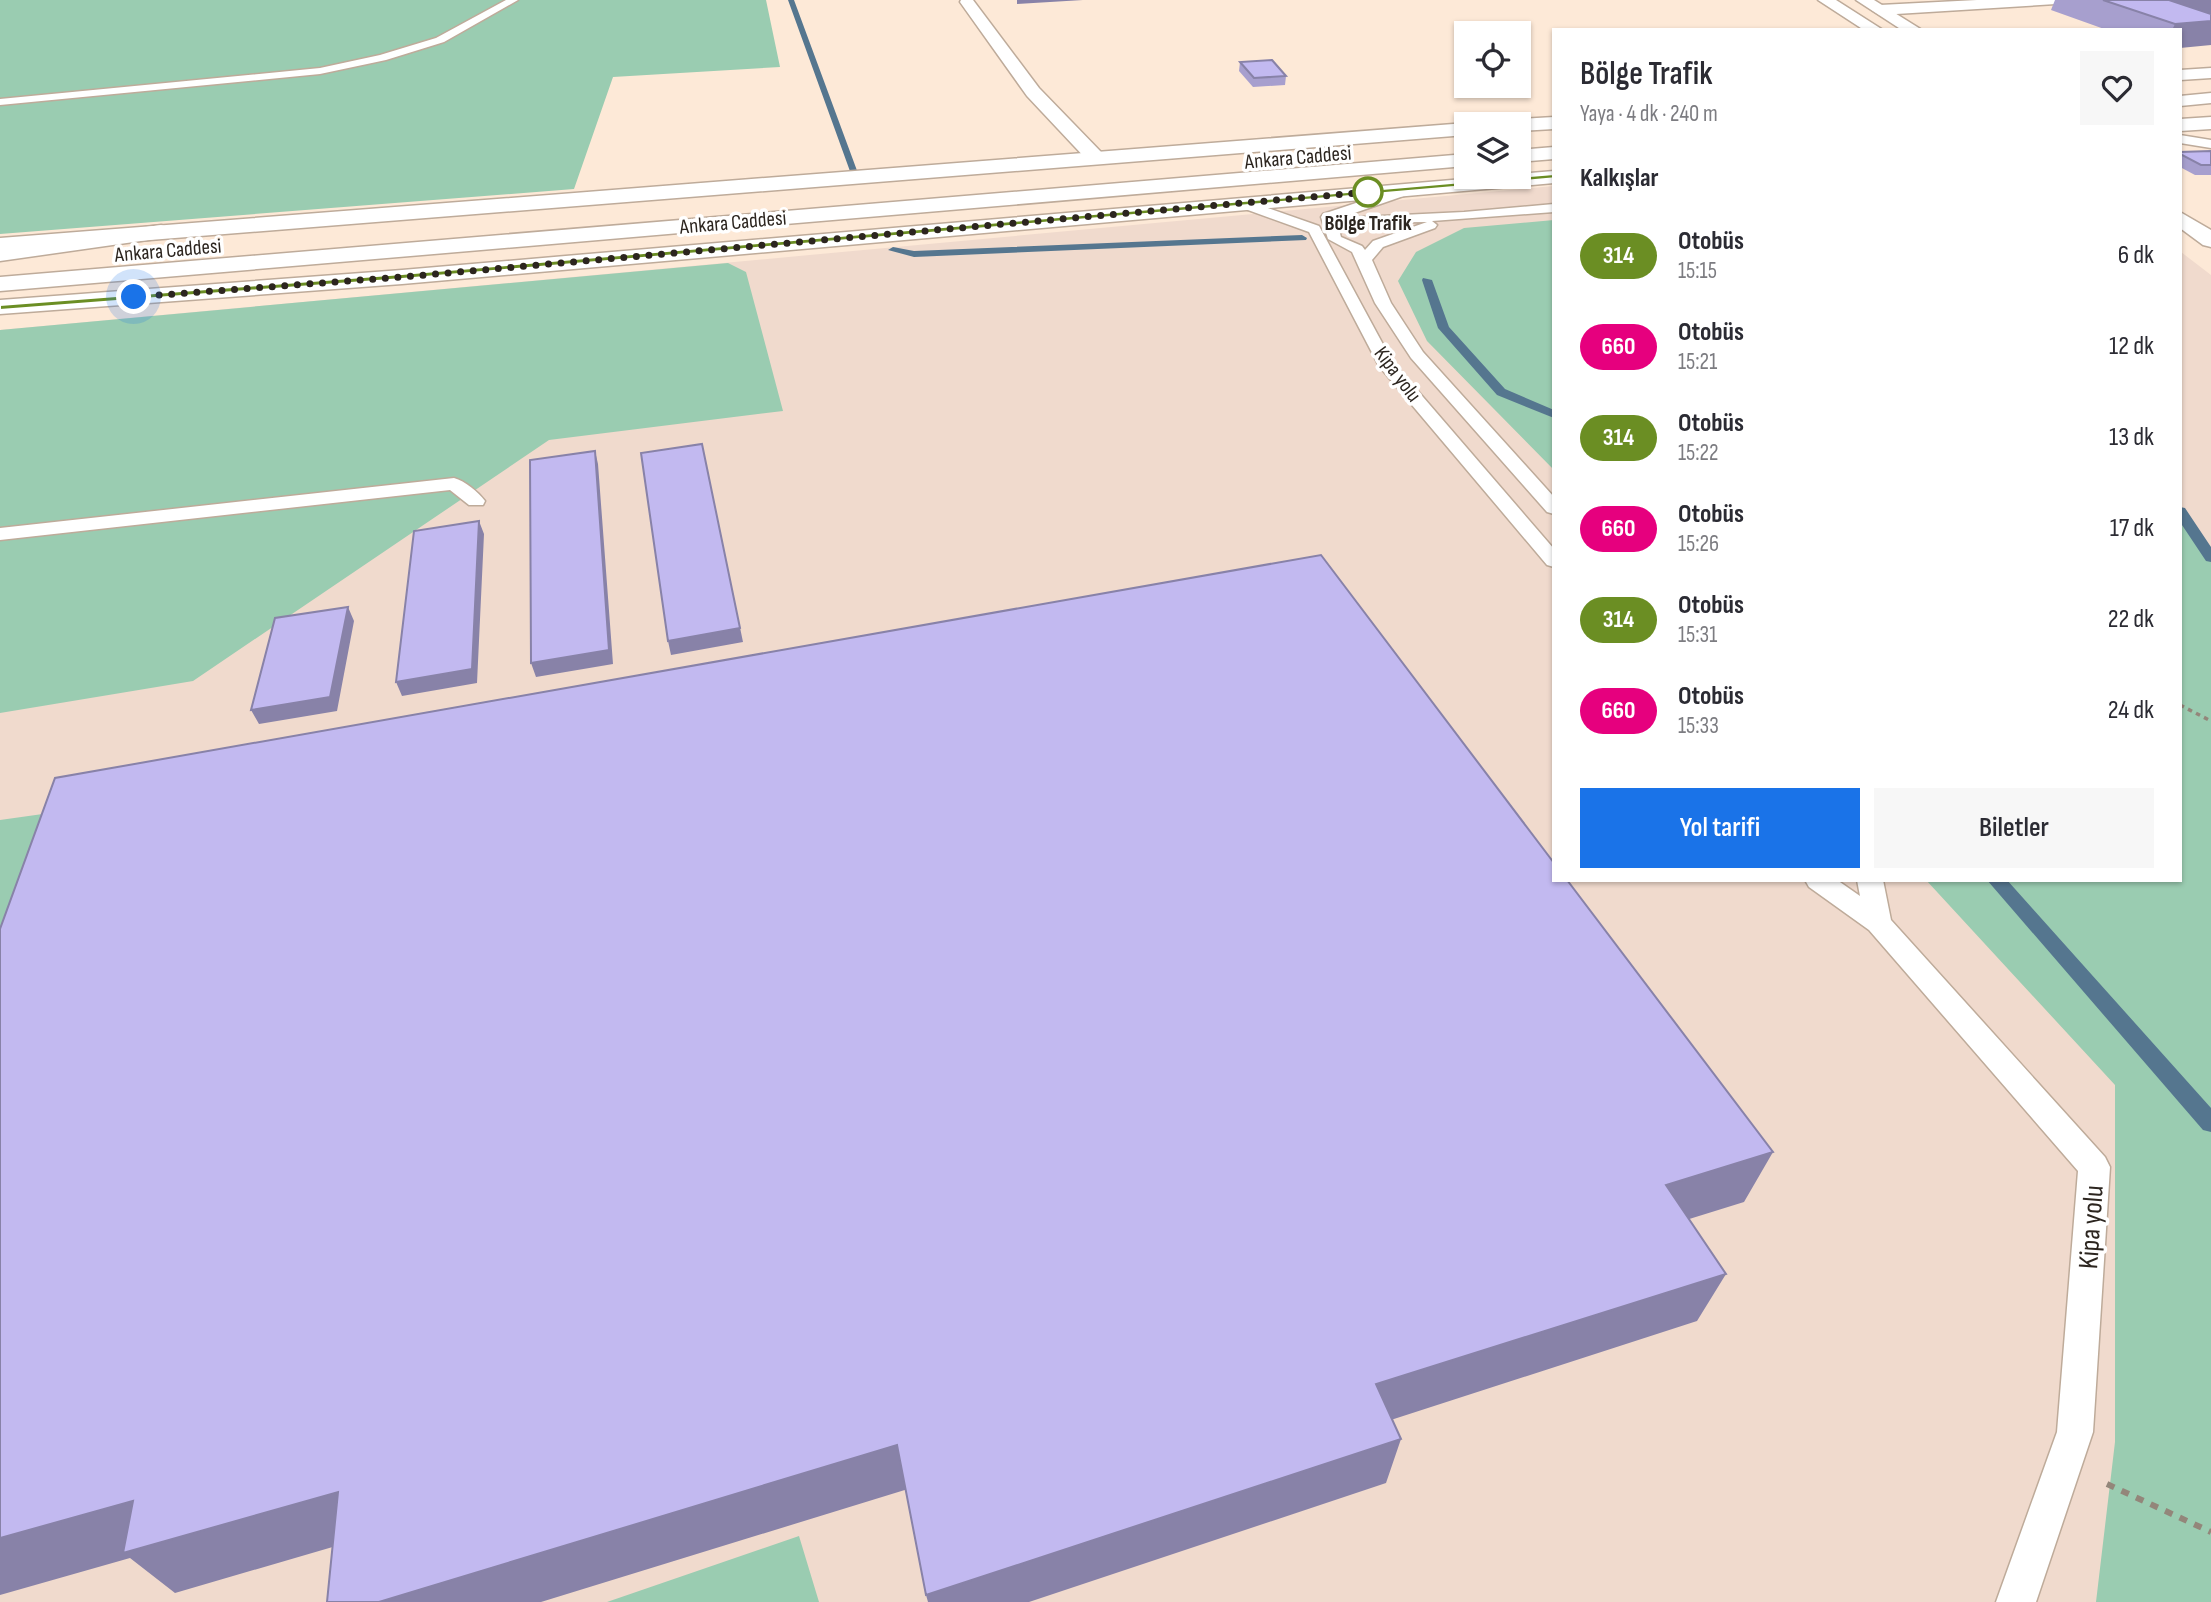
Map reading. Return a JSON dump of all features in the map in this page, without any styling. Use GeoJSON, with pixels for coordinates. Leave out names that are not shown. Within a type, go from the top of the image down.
{"type":"FeatureCollection","features":[{"type":"Feature","properties":{"kind":"main road"},"geometry":{"type":"LineString","coordinates":[[1825,0],[1872,28]]}},
{"type":"Feature","properties":{"kind":"main road"},"geometry":{"type":"LineString","coordinates":[[1863,0],[1911,28]]}},
{"type":"Feature","properties":{"kind":"main road"},"geometry":{"type":"LineString","coordinates":[[1880,10],[1968,2],[2056,0]]}},
{"type":"Feature","properties":{"kind":"main road"},"geometry":{"type":"LineString","coordinates":[[967,2],[1033,92],[1096,158]]}},
{"type":"Feature","properties":{"kind":"main road"},"geometry":{"type":"LineString","coordinates":[[2182,75],[2211,73]]}},
{"type":"Feature","properties":{"kind":"main road"},"geometry":{"type":"LineString","coordinates":[[2182,86],[2211,84]]}},
{"type":"Feature","properties":{"kind":"main road"},"geometry":{"type":"LineString","coordinates":[[2182,101],[2211,98]]}},
{"type":"Feature","properties":{"kind":"main road"},"geometry":{"type":"LineString","coordinates":[[2182,125],[2211,122]]}},
{"type":"Feature","properties":{"kind":"main road"},"geometry":{"type":"LineString","coordinates":[[1531,124],[1552,123]]}},
{"type":"Feature","properties":{"kind":"main road","name":"Ankara Caddesi"},"geometry":{"type":"LineString","coordinates":[[0,245],[1454,131]]}},
{"type":"Feature","properties":{"kind":"main road"},"geometry":{"type":"LineString","coordinates":[[1531,138],[1552,136]]}},
{"type":"Feature","properties":{"kind":"main road","name":"Ankara Caddesi"},"geometry":{"type":"LineString","coordinates":[[0,264],[1454,144]]}},
{"type":"Feature","properties":{"kind":"main road"},"geometry":{"type":"LineString","coordinates":[[1531,155],[1552,153]]}},
{"type":"Feature","properties":{"kind":"main road","name":"Ankara Caddesi"},"geometry":{"type":"LineString","coordinates":[[0,284],[1454,161]]}},
{"type":"Feature","properties":{"kind":"main road","name":"Ankara Caddesi"},"geometry":{"type":"LineString","coordinates":[[0,307],[402,277],[801,240],[1552,177]]}},
{"type":"Feature","properties":{"kind":"main road"},"geometry":{"type":"LineString","coordinates":[[2182,219],[2211,240]]}},
{"type":"Feature","properties":{"kind":"main road"},"geometry":{"type":"LineString","coordinates":[[0,254],[161,232]]}},
{"type":"Feature","properties":{"kind":"main road"},"geometry":{"type":"LineString","coordinates":[[125,273],[801,240]]}},
{"type":"Feature","properties":{"kind":"lane"},"geometry":{"type":"LineString","coordinates":[[0,102],[320,71],[382,58],[440,40],[513,0]]}},
{"type":"Feature","properties":{"kind":"lane"},"geometry":{"type":"LineString","coordinates":[[2182,139],[2211,144]]}},
{"type":"Feature","properties":{"kind":"lane"},"geometry":{"type":"LineString","coordinates":[[1322,225],[1328,217],[1413,188]]}},
{"type":"Feature","properties":{"kind":"lane"},"geometry":{"type":"LineString","coordinates":[[1242,203],[1322,225],[1552,208]]}},
{"type":"Feature","properties":{"kind":"lane"},"geometry":{"type":"LineString","coordinates":[[1322,225],[1335,239],[1352,245],[1365,260],[1378,244],[1464,216]]}},
{"type":"Feature","properties":{"kind":"lane","name":"Kipa yolu"},"geometry":{"type":"LineString","coordinates":[[1322,225],[1385,363],[1552,559]]}},
{"type":"Feature","properties":{"kind":"lane","name":"Kipa yolu"},"geometry":{"type":"LineString","coordinates":[[1365,260],[1383,303],[1418,355],[1552,507]]}},
{"type":"Feature","properties":{"kind":"lane"},"geometry":{"type":"LineString","coordinates":[[0,534],[454,484],[476,501]]}},
{"type":"Feature","properties":{"kind":"lane","name":"Kipa yolu"},"geometry":{"type":"LineString","coordinates":[[1821,882],[1878,923],[2094,1167],[2075,1432],[2016,1602]]}},
{"type":"Feature","properties":{"kind":"lane"},"geometry":{"type":"LineString","coordinates":[[1870,882],[1878,923]]}},
{"type":"Feature","properties":{"kind":"path"},"geometry":{"type":"LineString","coordinates":[[2182,706],[2211,721]]}},
{"type":"Feature","properties":{"kind":"path"},"geometry":{"type":"LineString","coordinates":[[2063,1463],[2211,1532]]}},
{"type":"Feature","properties":{"kind":"shaded area"},"geometry":{"type":"Polygon","coordinates":[[[1552,186],[1552,882],[2182,882],[2182,253],[2211,275],[2211,1602],[0,1602],[0,330],[1552,186]]]}},
{"type":"Feature","properties":{"kind":"green space"},"geometry":{"type":"Polygon","coordinates":[[[0,0],[766,0],[780,67],[613,77],[574,189],[0,234],[0,0]]]}},
{"type":"Feature","properties":{"kind":"green space"},"geometry":{"type":"Polygon","coordinates":[[[1552,220],[1552,468],[1427,341],[1398,281],[1416,252],[1464,228],[1552,220]]]}},
{"type":"Feature","properties":{"kind":"green space"},"geometry":{"type":"Polygon","coordinates":[[[728,263],[746,272],[783,411],[549,440],[193,681],[0,713],[0,330],[728,263]]]}},
{"type":"Feature","properties":{"kind":"green space"},"geometry":{"type":"Polygon","coordinates":[[[2182,523],[2211,560],[2211,1602],[2096,1602],[2115,1442],[2115,1085],[1928,882],[2182,882],[2182,523]]]}},
{"type":"Feature","properties":{"kind":"green space"},"geometry":{"type":"Polygon","coordinates":[[[57,812],[0,981],[0,820],[57,812]]]}},
{"type":"Feature","properties":{"kind":"green space"},"geometry":{"type":"Polygon","coordinates":[[[799,1536],[819,1602],[607,1602],[799,1536]]]}},
{"type":"Feature","properties":{"kind":"building"},"geometry":{"type":"Polygon","coordinates":[[[2103,0],[2169,0],[2211,14],[2211,21],[2175,24],[2103,0]]]}},
{"type":"Feature","properties":{"kind":"building"},"geometry":{"type":"Polygon","coordinates":[[[1272,60],[1286,76],[1254,78],[1240,62],[1272,60]]]}},
{"type":"Feature","properties":{"kind":"building"},"geometry":{"type":"Polygon","coordinates":[[[2211,151],[2211,165],[2201,165],[2182,155],[2182,152],[2211,151]]]}},
{"type":"Feature","properties":{"kind":"building"},"geometry":{"type":"Polygon","coordinates":[[[702,444],[740,628],[668,641],[641,453],[702,444]]]}},
{"type":"Feature","properties":{"kind":"building"},"geometry":{"type":"Polygon","coordinates":[[[595,451],[609,650],[531,663],[530,460],[595,451]]]}},
{"type":"Feature","properties":{"kind":"building"},"geometry":{"type":"Polygon","coordinates":[[[479,521],[472,669],[396,682],[414,531],[479,521]]]}},
{"type":"Feature","properties":{"kind":"building"},"geometry":{"type":"Polygon","coordinates":[[[1321,555],[1552,860],[1552,882],[1569,882],[1773,1152],[1666,1185],[1726,1274],[1376,1384],[1401,1439],[926,1595],[897,1445],[379,1602],[327,1602],[338,1492],[123,1553],[133,1501],[0,1538],[0,929],[55,778],[1321,555]]]}},
{"type":"Feature","properties":{"kind":"building"},"geometry":{"type":"Polygon","coordinates":[[[348,607],[330,697],[251,710],[275,618],[348,607]]]}},
{"type":"Feature","properties":{"kind":"waterway"},"geometry":{"type":"LineString","coordinates":[[791,0],[856,174]]}},
{"type":"Feature","properties":{"kind":"waterway"},"geometry":{"type":"LineString","coordinates":[[893,250],[914,254],[1302,238]]}},
{"type":"Feature","properties":{"kind":"waterway"},"geometry":{"type":"LineString","coordinates":[[1427,280],[1444,328],[1501,392],[1552,413]]}},
{"type":"Feature","properties":{"kind":"waterway"},"geometry":{"type":"LineString","coordinates":[[2182,514],[2211,558]]}},
{"type":"Feature","properties":{"kind":"waterway"},"geometry":{"type":"LineString","coordinates":[[1998,882],[2211,1123]]}},
{"type":"Feature","properties":{"kind":"bus line","name":"314"},"geometry":{"type":"LineString","coordinates":[[0,307],[402,277],[801,240],[1552,177]]}},
{"type":"Feature","properties":{"kind":"place","name":"Bölge Trafik"},"geometry":{"type":"Point","coordinates":[1368,192]}},
{"type":"Feature","properties":{"kind":"route"},"geometry":{"type":"LineString","coordinates":[[134,297],[402,277],[1368,192]]}}]}
